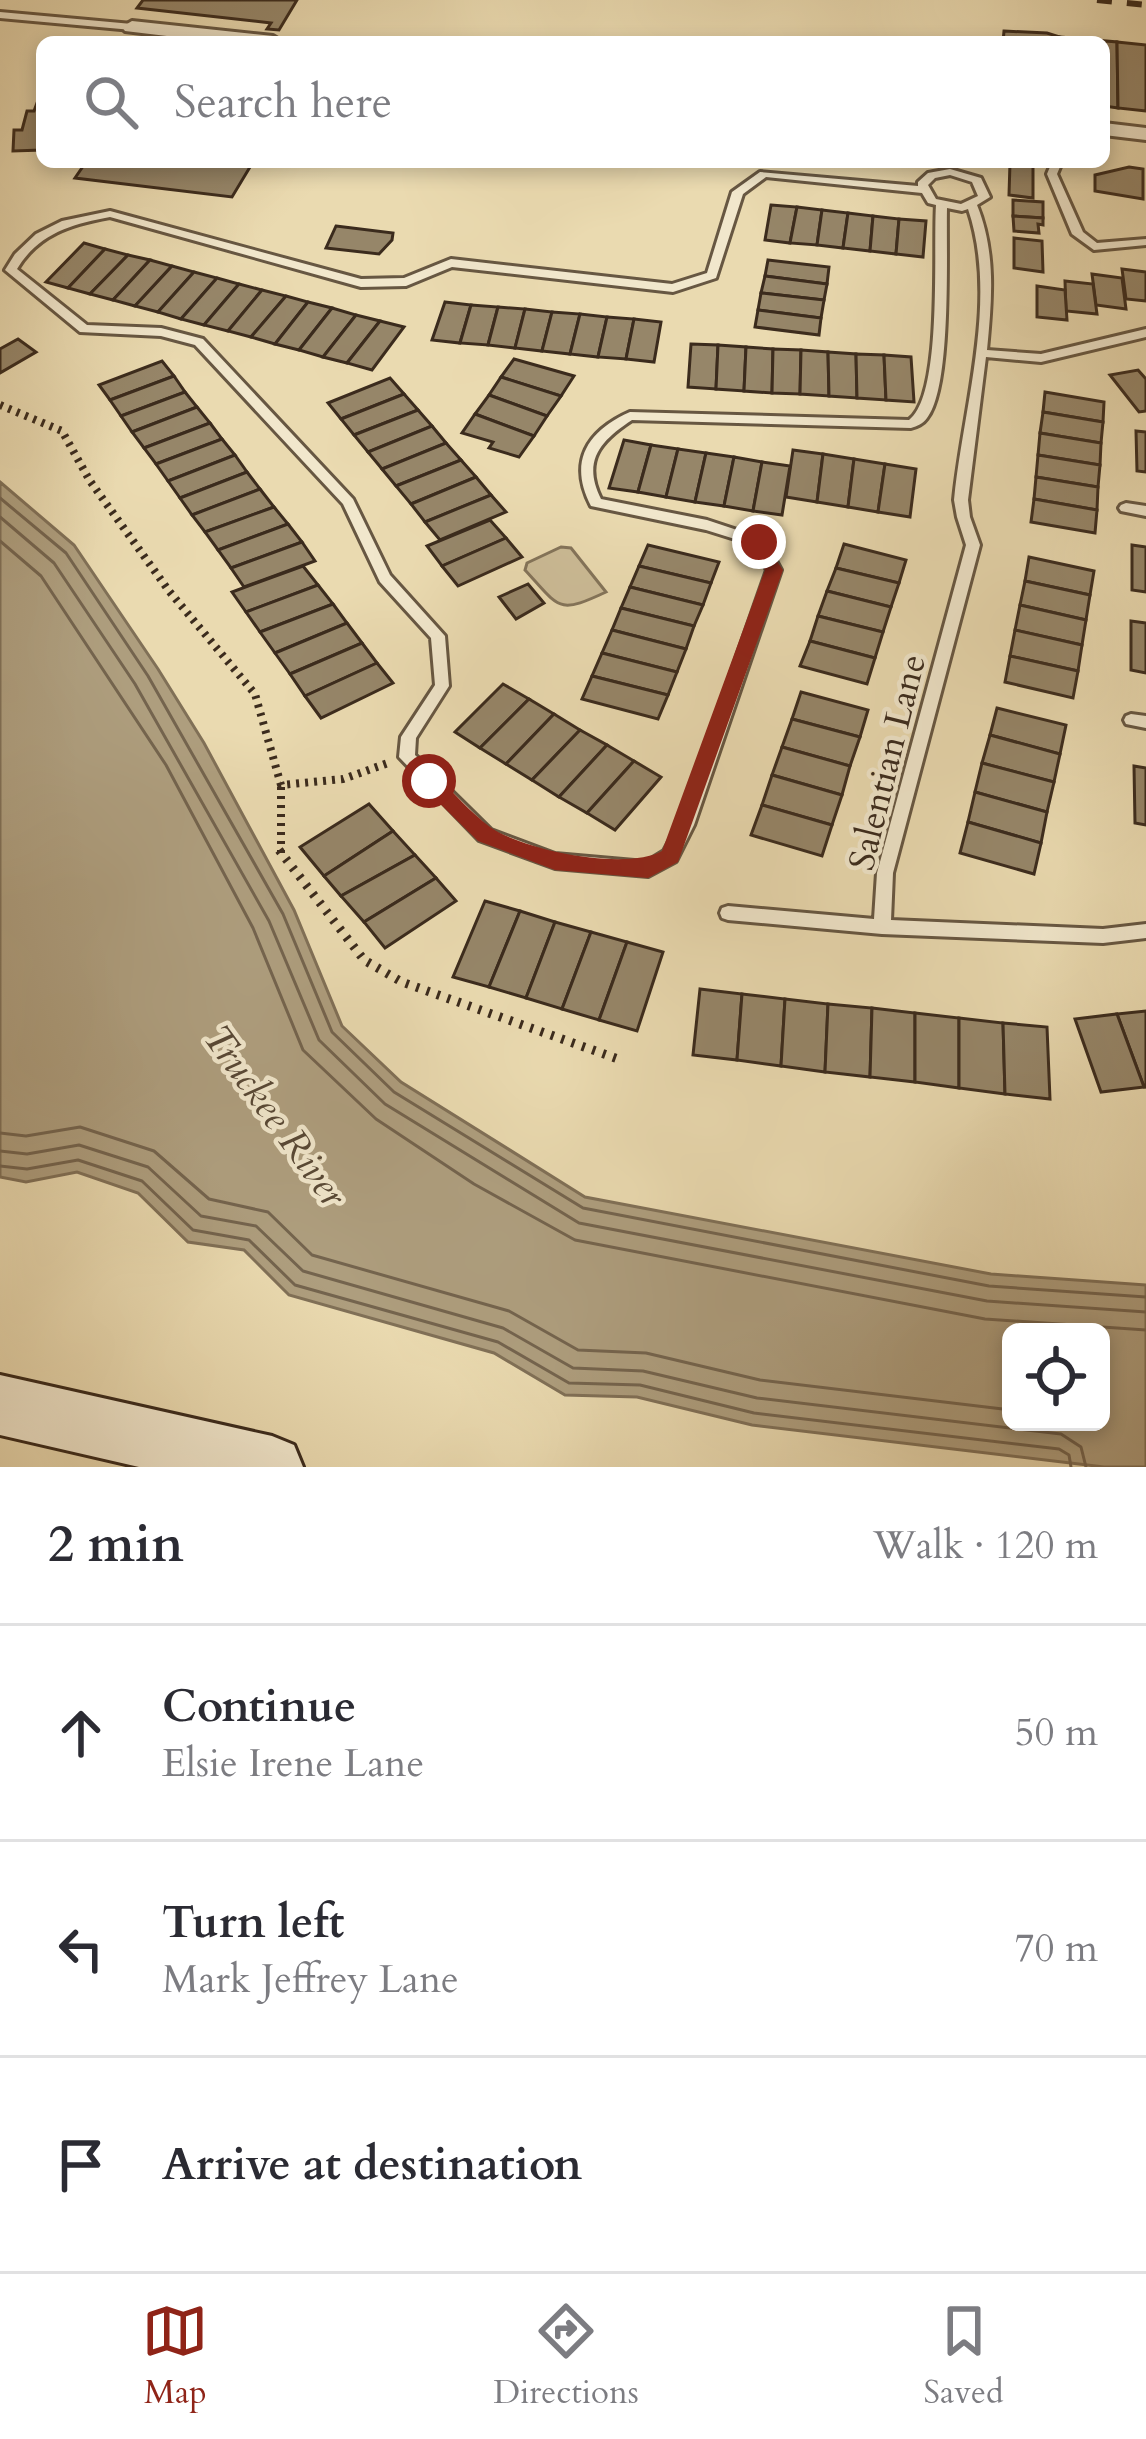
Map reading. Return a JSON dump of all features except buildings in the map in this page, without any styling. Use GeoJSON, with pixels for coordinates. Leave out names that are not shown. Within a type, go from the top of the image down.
{"type":"FeatureCollection","features":[{"type":"Feature","properties":{"kind":"street"},"geometry":{"type":"LineString","coordinates":[[132,27],[217,36]]}},
{"type":"Feature","properties":{"kind":"street"},"geometry":{"type":"LineString","coordinates":[[1110,130],[1146,134]]}},
{"type":"Feature","properties":{"kind":"street"},"geometry":{"type":"LineString","coordinates":[[0,1405],[272,1467]]}},
{"type":"Feature","properties":{"kind":"lane"},"geometry":{"type":"LineString","coordinates":[[0,15],[132,27]]}},
{"type":"Feature","properties":{"kind":"lane"},"geometry":{"type":"LineString","coordinates":[[922,190],[939,168]]}},
{"type":"Feature","properties":{"kind":"lane"},"geometry":{"type":"LineString","coordinates":[[1055,168],[1052,175],[1078,234],[1094,247],[1146,242]]}},
{"type":"Feature","properties":{"kind":"lane"},"geometry":{"type":"LineString","coordinates":[[940,206],[937,334],[921,418],[911,424],[758,423],[630,416],[605,430],[585,457],[585,485],[596,503],[707,525],[759,542],[774,570],[686,825],[670,856],[648,869],[555,861],[485,835],[407,757],[409,736],[442,686],[438,636],[385,578],[347,502],[199,342],[161,332],[85,329],[11,270],[23,246],[44,234],[72,220],[110,214],[362,283],[406,282],[451,263],[673,288],[712,275],[738,192],[764,174],[922,190],[940,206],[972,206],[985,192],[970,169]]}},
{"type":"Feature","properties":{"kind":"lane","name":"Salentian Lane"},"geometry":{"type":"LineString","coordinates":[[972,206],[985,231],[981,353],[961,505],[973,544],[885,873],[882,927],[1103,936],[1146,931]]}},
{"type":"Feature","properties":{"kind":"lane"},"geometry":{"type":"LineString","coordinates":[[981,353],[1041,358],[1146,333]]}},
{"type":"Feature","properties":{"kind":"lane"},"geometry":{"type":"LineString","coordinates":[[1126,508],[1146,511]]}},
{"type":"Feature","properties":{"kind":"lane"},"geometry":{"type":"LineString","coordinates":[[728,913],[882,927]]}},
{"type":"Feature","properties":{"kind":"path"},"geometry":{"type":"LineString","coordinates":[[0,405],[62,431],[90,481],[169,591],[255,694],[280,785],[280,851],[364,960],[402,982],[618,1059]]}},
{"type":"Feature","properties":{"kind":"path"},"geometry":{"type":"LineString","coordinates":[[280,785],[344,778],[407,757]]}},
{"type":"Feature","properties":{"kind":"shaded area"},"geometry":{"type":"Polygon","coordinates":[[[561,547],[571,548],[606,592],[568,605],[546,593],[525,570],[527,563],[561,547]]]}},
{"type":"Feature","properties":{"kind":"water","name":"Truckee River"},"geometry":{"type":"Polygon","coordinates":[[[0,482],[74,545],[158,669],[204,743],[294,910],[342,1026],[401,1082],[585,1197],[991,1274],[1146,1285],[1146,1467],[1104,1467],[752,1425],[637,1397],[565,1395],[494,1353],[289,1295],[244,1250],[188,1242],[138,1193],[77,1172],[26,1182],[0,1177],[0,482]]]}},
{"type":"Feature","properties":{"kind":"railway"},"geometry":{"type":"LineString","coordinates":[[1097,0],[1146,5]]}},
{"type":"Feature","properties":{"kind":"route"},"geometry":{"type":"LineString","coordinates":[[429,781],[485,835],[555,861],[614,870],[648,869],[670,856],[686,825],[762,615],[774,570],[759,542]]}}]}
